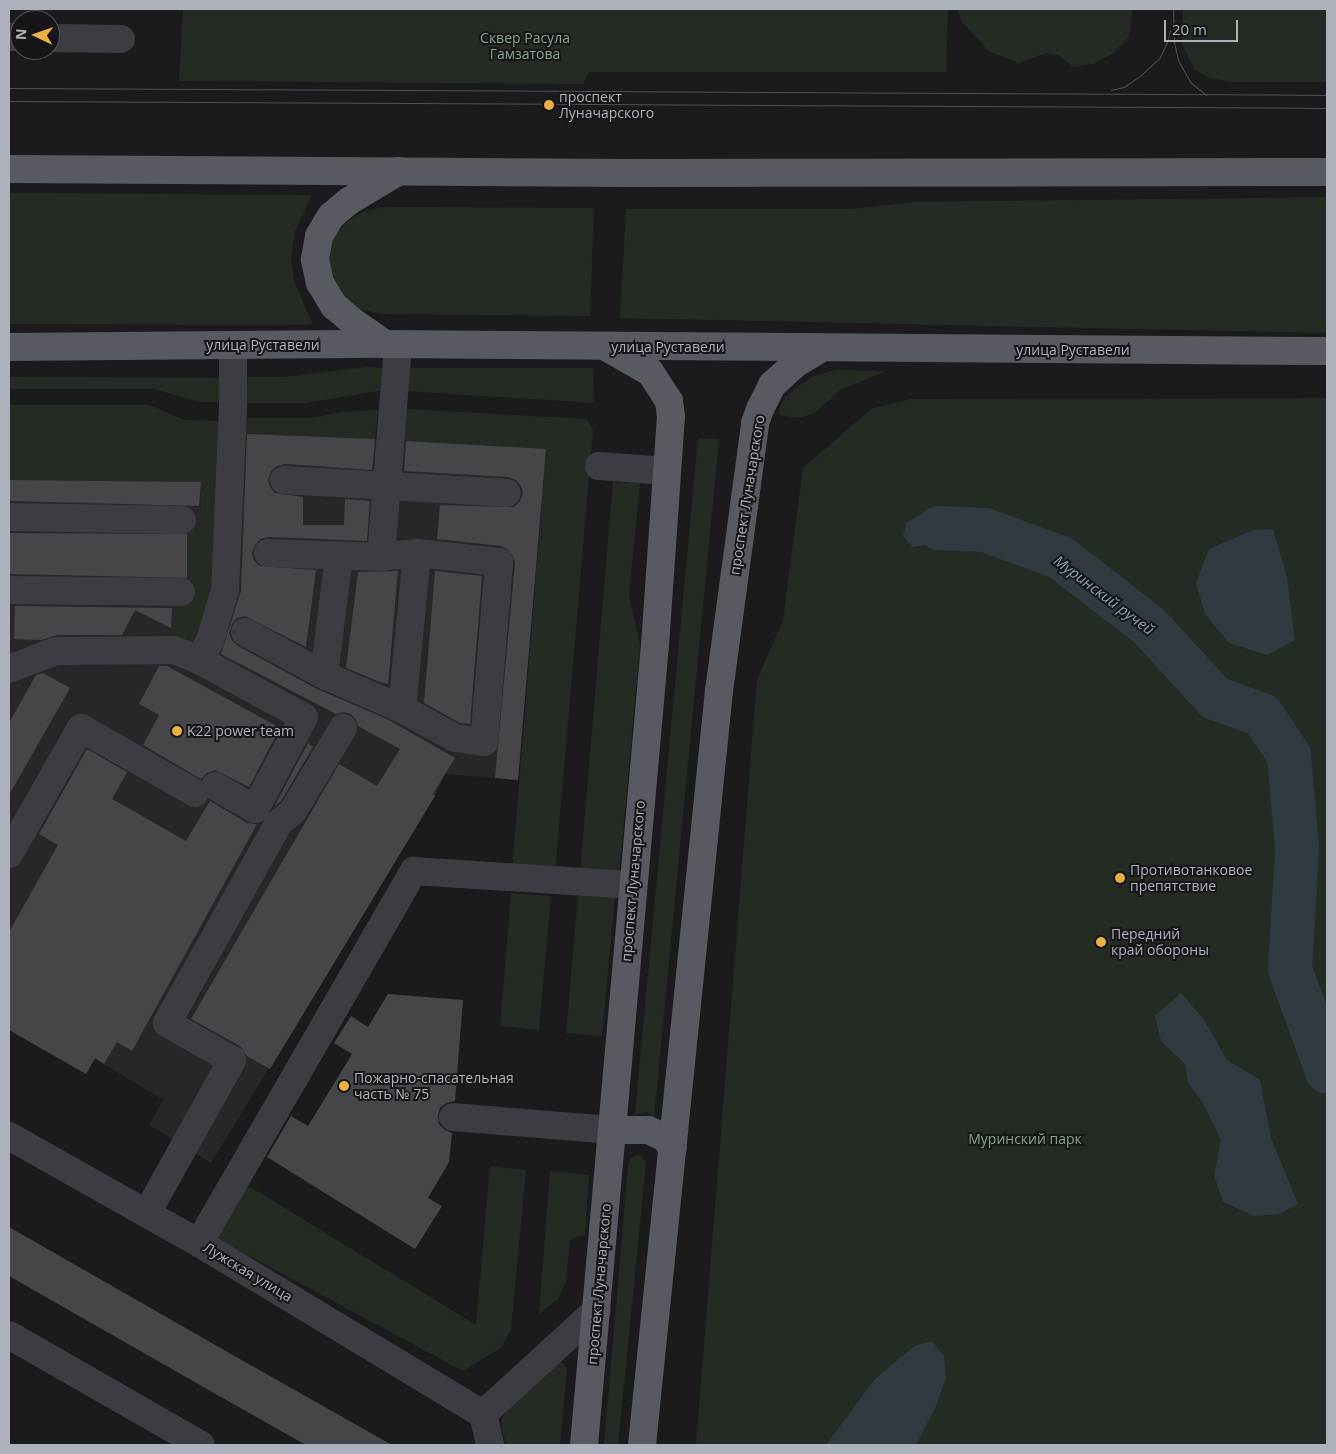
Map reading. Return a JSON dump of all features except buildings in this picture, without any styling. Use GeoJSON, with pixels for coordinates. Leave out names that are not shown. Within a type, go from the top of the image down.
{"type":"FeatureCollection","features":[{"type":"Feature","properties":{"kind":"main road"},"geometry":{"type":"LineString","coordinates":[[9,169],[1327,172]]}},
{"type":"Feature","properties":{"kind":"main road"},"geometry":{"type":"LineString","coordinates":[[391,345],[352,321],[334,306],[320,283],[315,259],[319,236],[331,216],[349,201],[399,171]]}},
{"type":"Feature","properties":{"kind":"main road","name":"улица Руставели"},"geometry":{"type":"LineString","coordinates":[[9,347],[391,345],[1327,351]]}},
{"type":"Feature","properties":{"kind":"main road","name":"проспект Луначарского"},"geometry":{"type":"LineString","coordinates":[[584,1445],[654,645],[671,417],[669,401],[650,372],[606,347]]}},
{"type":"Feature","properties":{"kind":"main road","name":"проспект Луначарского"},"geometry":{"type":"LineString","coordinates":[[642,1445],[719,691],[755,423],[772,385],[795,364],[822,348]]}},
{"type":"Feature","properties":{"kind":"main road"},"geometry":{"type":"LineString","coordinates":[[612,1130],[648,1130],[664,1137],[673,1148]]}},
{"type":"Feature","properties":{"kind":"street"},"geometry":{"type":"LineString","coordinates":[[60,38],[121,39]]}},
{"type":"Feature","properties":{"kind":"street"},"geometry":{"type":"LineString","coordinates":[[199,660],[210,641],[225,590],[233,408],[233,345]]}},
{"type":"Feature","properties":{"kind":"street"},"geometry":{"type":"LineString","coordinates":[[381,557],[386,487],[391,345]]}},
{"type":"Feature","properties":{"kind":"street"},"geometry":{"type":"LineString","coordinates":[[599,466],[667,471]]}},
{"type":"Feature","properties":{"kind":"street"},"geometry":{"type":"LineString","coordinates":[[284,480],[507,493]]}},
{"type":"Feature","properties":{"kind":"street"},"geometry":{"type":"LineString","coordinates":[[9,517],[182,520]]}},
{"type":"Feature","properties":{"kind":"street"},"geometry":{"type":"LineString","coordinates":[[245,632],[324,675],[402,709],[455,738],[484,742],[499,562],[417,554],[381,557],[339,557],[268,553]]}},
{"type":"Feature","properties":{"kind":"street"},"geometry":{"type":"LineString","coordinates":[[402,709],[417,554]]}},
{"type":"Feature","properties":{"kind":"street"},"geometry":{"type":"LineString","coordinates":[[324,675],[339,557]]}},
{"type":"Feature","properties":{"kind":"street"},"geometry":{"type":"LineString","coordinates":[[9,590],[180,592]]}},
{"type":"Feature","properties":{"kind":"street"},"geometry":{"type":"LineString","coordinates":[[9,669],[56,651],[174,650],[199,660],[304,717],[255,808],[205,789],[81,728],[9,854]]}},
{"type":"Feature","properties":{"kind":"street"},"geometry":{"type":"LineString","coordinates":[[147,1213],[232,1060],[167,1023],[279,822],[294,811],[343,728]]}},
{"type":"Feature","properties":{"kind":"street"},"geometry":{"type":"LineString","coordinates":[[199,1243],[414,871],[633,885]]}},
{"type":"Feature","properties":{"kind":"street"},"geometry":{"type":"LineString","coordinates":[[453,1118],[612,1130]]}},
{"type":"Feature","properties":{"kind":"street","name":"Лужская улица"},"geometry":{"type":"LineString","coordinates":[[9,1136],[199,1243],[483,1414]]}},
{"type":"Feature","properties":{"kind":"street"},"geometry":{"type":"LineString","coordinates":[[490,1445],[483,1414],[597,1310]]}},
{"type":"Feature","properties":{"kind":"street"},"geometry":{"type":"LineString","coordinates":[[9,1335],[183,1441]]}},
{"type":"Feature","properties":{"kind":"shaded area"},"geometry":{"type":"Polygon","coordinates":[[[245,434],[546,449],[518,780],[445,774],[435,796],[211,1163],[149,1125],[163,1100],[95,1059],[86,1074],[9,1030],[9,480],[201,482],[200,522],[187,578],[187,600],[216,652],[245,434]]]}},
{"type":"Feature","properties":{"kind":"shaded area"},"geometry":{"type":"Polygon","coordinates":[[[924,513],[955,515],[971,520],[985,530],[949,541],[913,547],[903,536],[907,522],[924,513]]]}},
{"type":"Feature","properties":{"kind":"shaded area"},"geometry":{"type":"Polygon","coordinates":[[[1273,529],[1287,577],[1295,640],[1267,655],[1229,643],[1205,614],[1196,583],[1209,549],[1253,530],[1273,529]]]}},
{"type":"Feature","properties":{"kind":"shaded area"},"geometry":{"type":"Polygon","coordinates":[[[1181,993],[1204,1020],[1227,1060],[1260,1080],[1271,1138],[1298,1204],[1279,1214],[1254,1216],[1223,1202],[1214,1175],[1221,1140],[1203,1103],[1188,1083],[1185,1064],[1161,1041],[1155,1016],[1181,993]]]}},
{"type":"Feature","properties":{"kind":"shaded area"},"geometry":{"type":"Polygon","coordinates":[[[932,1341],[944,1356],[946,1378],[936,1406],[916,1445],[826,1445],[874,1380],[914,1346],[932,1341]]]}},
{"type":"Feature","properties":{"kind":"green space","name":"Сквер Расула Гамзатова"},"geometry":{"type":"Polygon","coordinates":[[[183,9],[948,9],[946,72],[589,72],[583,84],[179,81],[183,9]]]}},
{"type":"Feature","properties":{"kind":"green space"},"geometry":{"type":"Polygon","coordinates":[[[958,9],[1131,9],[1132,12],[1129,37],[1112,54],[1093,64],[1073,67],[1058,55],[1046,53],[1019,63],[990,52],[961,21],[958,9]]]}},
{"type":"Feature","properties":{"kind":"green space"},"geometry":{"type":"Polygon","coordinates":[[[1183,9],[1327,9],[1327,82],[1229,82],[1207,77],[1195,70],[1182,44],[1183,9]]]}},
{"type":"Feature","properties":{"kind":"green space"},"geometry":{"type":"Polygon","coordinates":[[[9,193],[312,195],[295,231],[291,257],[294,281],[313,325],[9,324],[9,193]]]}},
{"type":"Feature","properties":{"kind":"green space"},"geometry":{"type":"Polygon","coordinates":[[[1327,197],[1326,333],[620,318],[626,209],[849,209],[916,202],[1327,197]]]}},
{"type":"Feature","properties":{"kind":"green space"},"geometry":{"type":"Polygon","coordinates":[[[380,207],[594,208],[590,316],[381,314],[360,309],[345,299],[334,283],[329,267],[330,250],[335,235],[347,222],[361,213],[380,207]]]}},
{"type":"Feature","properties":{"kind":"green space"},"geometry":{"type":"Polygon","coordinates":[[[366,367],[386,368],[385,390],[305,403],[242,403],[242,377],[284,377],[366,367]]]}},
{"type":"Feature","properties":{"kind":"green space"},"geometry":{"type":"Polygon","coordinates":[[[407,368],[593,368],[594,403],[406,391],[407,368]]]}},
{"type":"Feature","properties":{"kind":"green space"},"geometry":{"type":"Polygon","coordinates":[[[836,370],[887,371],[840,390],[815,413],[798,418],[780,415],[779,410],[785,397],[814,376],[836,370]]]}},
{"type":"Feature","properties":{"kind":"green space"},"geometry":{"type":"Polygon","coordinates":[[[9,377],[222,378],[223,402],[199,402],[154,389],[9,389],[9,377]]]}},
{"type":"Feature","properties":{"kind":"green space","name":"Муринский парк"},"geometry":{"type":"Polygon","coordinates":[[[1327,398],[1327,1445],[696,1445],[757,680],[783,620],[803,468],[871,409],[910,399],[1327,398]]]}},
{"type":"Feature","properties":{"kind":"green space"},"geometry":{"type":"Polygon","coordinates":[[[9,405],[149,405],[185,420],[220,421],[211,587],[198,644],[170,643],[172,609],[187,600],[187,531],[200,522],[201,482],[9,480],[9,405]]]}},
{"type":"Feature","properties":{"kind":"green space"},"geometry":{"type":"Polygon","coordinates":[[[404,409],[587,419],[593,430],[555,874],[512,871],[546,450],[402,441],[404,409]]]}},
{"type":"Feature","properties":{"kind":"green space"},"geometry":{"type":"Polygon","coordinates":[[[378,410],[375,439],[245,434],[245,418],[312,418],[341,412],[378,410]]]}},
{"type":"Feature","properties":{"kind":"green space"},"geometry":{"type":"Polygon","coordinates":[[[698,438],[719,439],[654,1118],[647,1112],[635,1114],[698,438]]]}},
{"type":"Feature","properties":{"kind":"green space"},"geometry":{"type":"Polygon","coordinates":[[[613,482],[640,483],[629,595],[640,645],[619,876],[580,873],[613,482]]]}},
{"type":"Feature","properties":{"kind":"green space"},"geometry":{"type":"Polygon","coordinates":[[[511,893],[551,896],[539,1030],[500,1026],[511,893]]]}},
{"type":"Feature","properties":{"kind":"green space"},"geometry":{"type":"Polygon","coordinates":[[[578,895],[615,897],[602,1036],[566,1033],[578,895]]]}},
{"type":"Feature","properties":{"kind":"green space"},"geometry":{"type":"Polygon","coordinates":[[[636,1155],[642,1156],[646,1163],[618,1445],[604,1445],[628,1167],[630,1159],[636,1155]]]}},
{"type":"Feature","properties":{"kind":"green space"},"geometry":{"type":"Polygon","coordinates":[[[490,1166],[526,1170],[511,1330],[501,1348],[463,1371],[216,1238],[247,1185],[476,1325],[490,1166]]]}},
{"type":"Feature","properties":{"kind":"green space"},"geometry":{"type":"Polygon","coordinates":[[[550,1171],[589,1175],[585,1235],[570,1239],[566,1281],[558,1299],[539,1314],[550,1171]]]}},
{"type":"Feature","properties":{"kind":"green space"},"geometry":{"type":"Polygon","coordinates":[[[559,1361],[567,1369],[560,1445],[507,1445],[501,1429],[502,1419],[507,1410],[559,1361]]]}},
{"type":"Feature","properties":{"kind":"waterway","name":"Муринский ручей"},"geometry":{"type":"LineString","coordinates":[[939,528],[985,530],[1061,558],[1149,626],[1215,698],[1262,715],[1289,755],[1297,851],[1290,969],[1327,1071]]}},
{"type":"Feature","properties":{"kind":"tram line"},"geometry":{"type":"LineString","coordinates":[[1173,9],[1174,42],[1178,60],[1190,82],[1206,95]]}},
{"type":"Feature","properties":{"kind":"tram line"},"geometry":{"type":"LineString","coordinates":[[1111,90],[1124,87],[1141,75],[1160,57],[1168,40],[1170,30]]}},
{"type":"Feature","properties":{"kind":"tram line"},"geometry":{"type":"LineString","coordinates":[[9,88],[1327,95]]}},
{"type":"Feature","properties":{"kind":"tram line"},"geometry":{"type":"LineString","coordinates":[[9,101],[1327,108]]}},
{"type":"Feature","properties":{"kind":"place","name":"проспект Луначарского"},"geometry":{"type":"Point","coordinates":[549,105]}},
{"type":"Feature","properties":{"kind":"place","name":"K22 power team"},"geometry":{"type":"Point","coordinates":[177,731]}},
{"type":"Feature","properties":{"kind":"place","name":"Противотанковое препятствие"},"geometry":{"type":"Point","coordinates":[1120,878]}},
{"type":"Feature","properties":{"kind":"place","name":"Передний край обороны"},"geometry":{"type":"Point","coordinates":[1101,942]}},
{"type":"Feature","properties":{"kind":"place","name":"Пожарно-спасательная часть № 75"},"geometry":{"type":"Point","coordinates":[344,1086]}}]}
